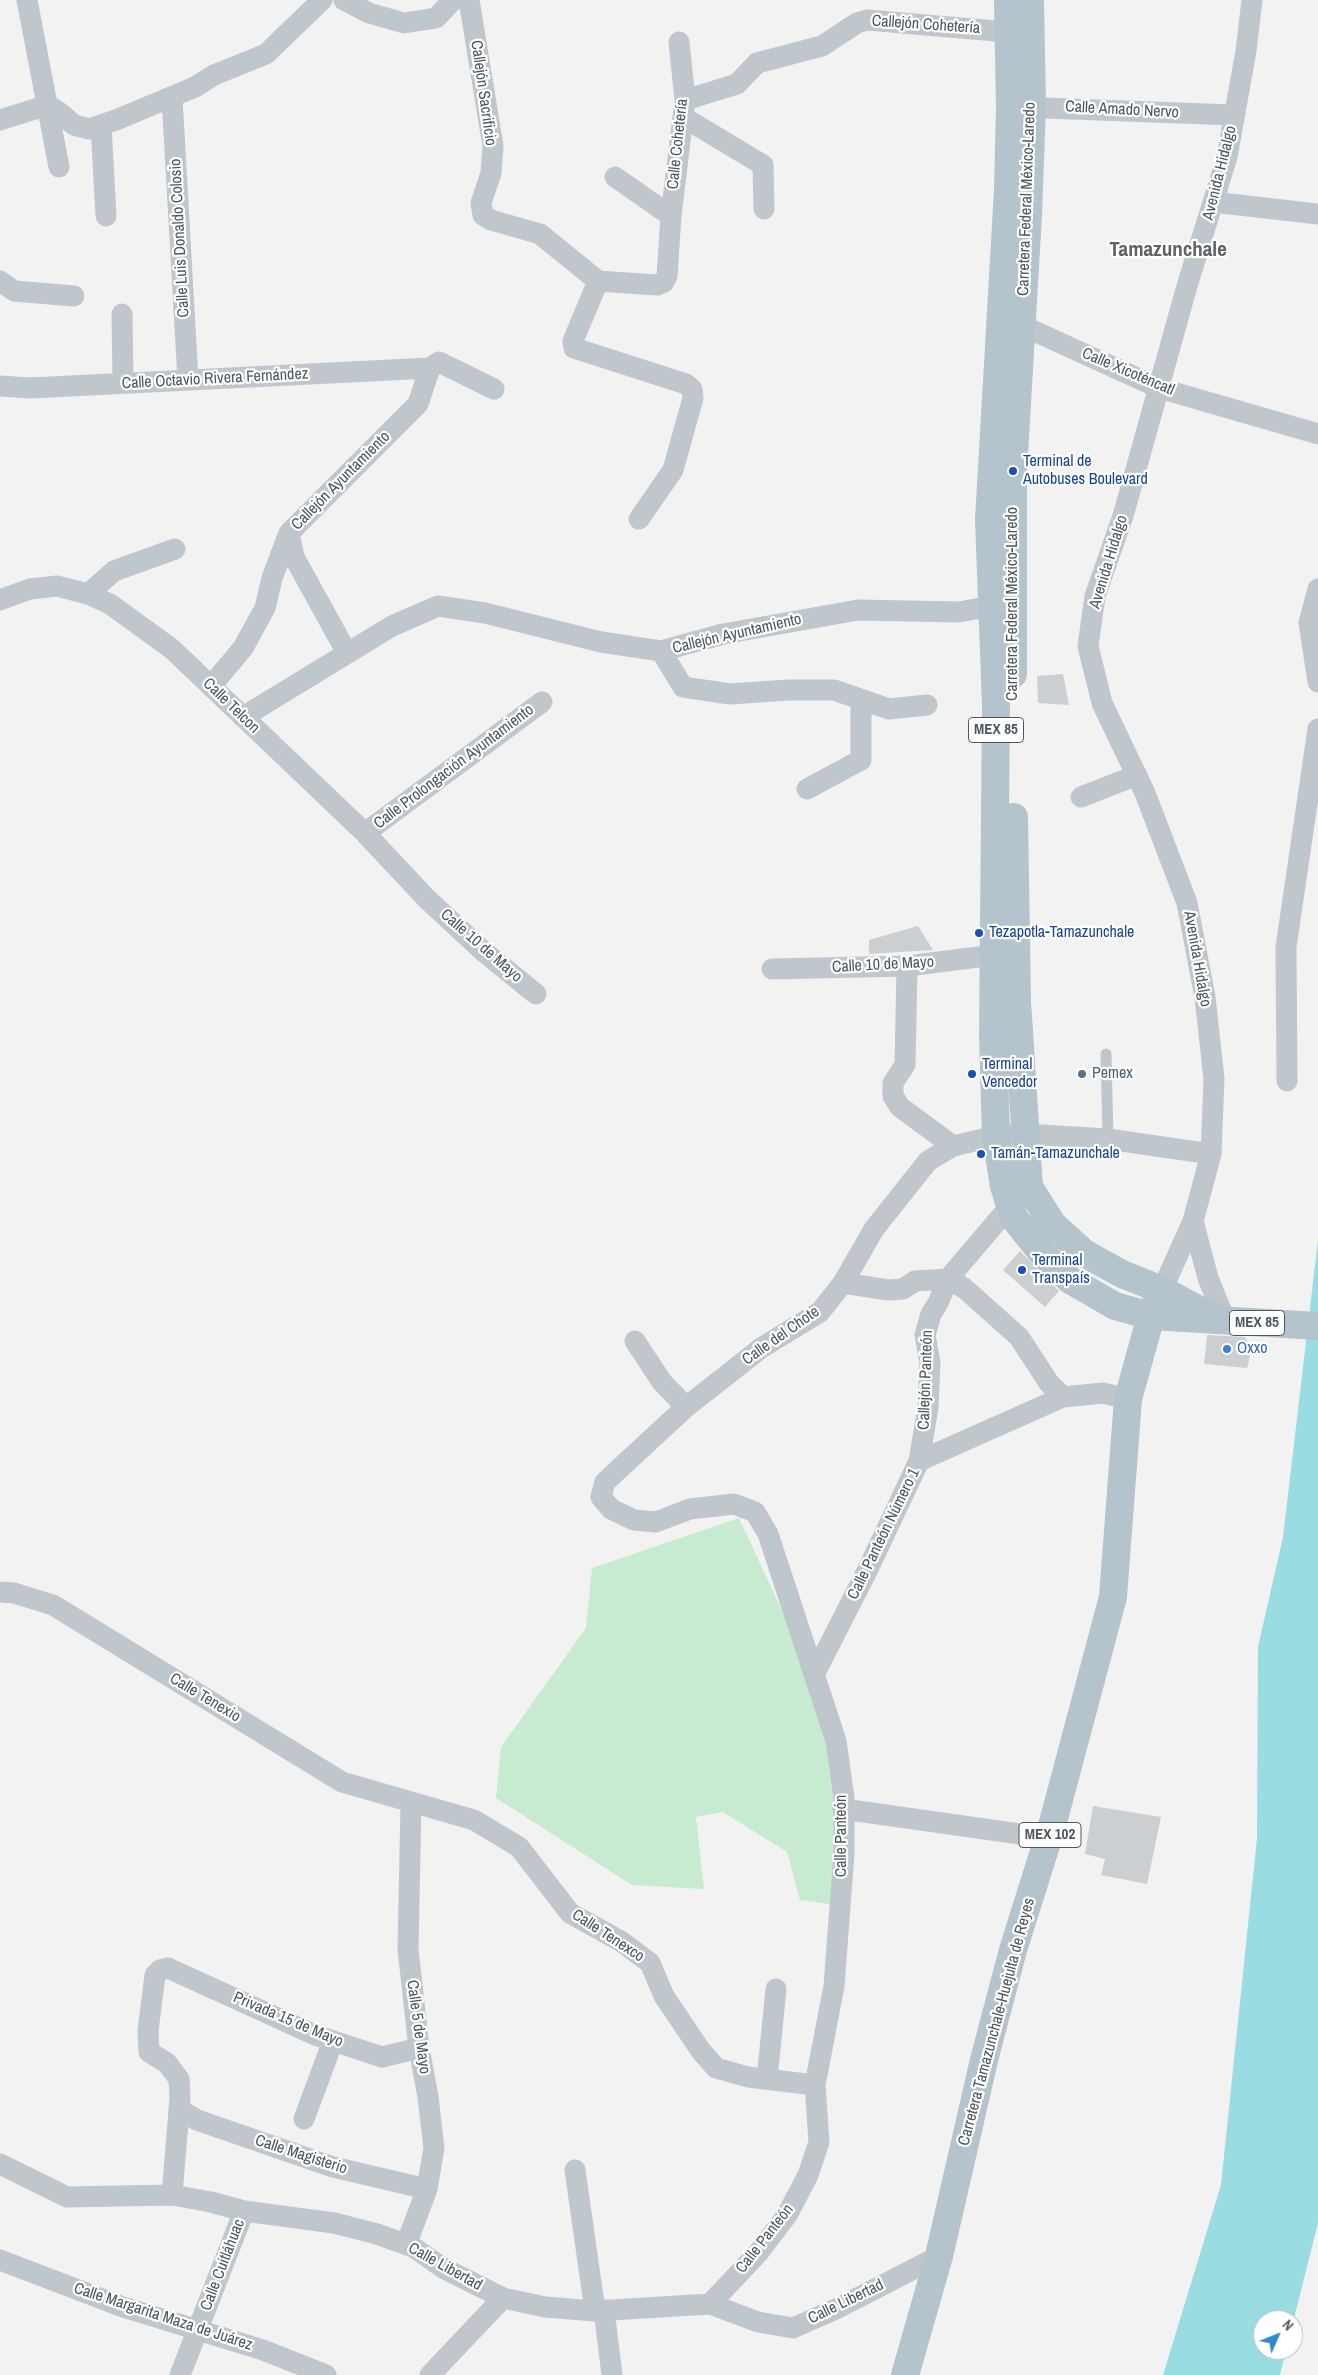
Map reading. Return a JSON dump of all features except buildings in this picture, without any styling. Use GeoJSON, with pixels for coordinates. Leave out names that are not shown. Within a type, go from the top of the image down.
{"type":"FeatureCollection","features":[{"type":"Feature","properties":{"kind":"main road","name":"Carretera Federal México-Laredo"},"geometry":{"type":"LineString","coordinates":[[1008,0],[1008,32],[1021,107]]}},
{"type":"Feature","properties":{"kind":"main road","name":"Carretera Federal México-Laredo"},"geometry":{"type":"LineString","coordinates":[[1030,0],[1021,107],[1008,190],[1013,471],[994,955],[993,1035],[996,1136],[1004,1186],[1014,1218],[1042,1252],[1070,1280],[1115,1306],[1151,1316],[1222,1320]]}},
{"type":"Feature","properties":{"kind":"main road","name":"Carretera Federal México-Laredo"},"geometry":{"type":"LineString","coordinates":[[1011,322],[989,520],[992,606],[1005,705],[1017,1001],[1029,1186],[1053,1225],[1084,1253],[1122,1274],[1162,1290],[1222,1320]]}},
{"type":"Feature","properties":{"kind":"main road","name":"Carretera Tamazunchale-Huejulta de Reyes"},"geometry":{"type":"LineString","coordinates":[[905,2375],[939,2256],[984,2060],[1013,1950],[1048,1838],[1113,1597],[1128,1399],[1151,1316],[1162,1290]]}},
{"type":"Feature","properties":{"kind":"main road","name":"MEX 85"},"geometry":{"type":"LineString","coordinates":[[1222,1320],[1307,1326]]}},
{"type":"Feature","properties":{"kind":"street"},"geometry":{"type":"LineString","coordinates":[[27,0],[59,166]]}},
{"type":"Feature","properties":{"kind":"street"},"geometry":{"type":"LineString","coordinates":[[0,120],[48,105],[74,125],[89,130],[195,87],[214,75],[266,54],[322,0]]}},
{"type":"Feature","properties":{"kind":"street"},"geometry":{"type":"LineString","coordinates":[[344,0],[368,13],[404,23],[436,18],[453,0]]}},
{"type":"Feature","properties":{"kind":"street","name":"Callejón Sacrificio"},"geometry":{"type":"LineString","coordinates":[[469,0],[492,146],[491,173],[482,203],[483,215],[491,220],[540,234],[598,281]]}},
{"type":"Feature","properties":{"kind":"street","name":"Avenida Hidalgo"},"geometry":{"type":"LineString","coordinates":[[1162,1290],[1192,1221],[1211,1154],[1214,1079],[1204,997],[1187,904],[1137,775],[1102,703],[1088,646],[1095,596],[1123,516],[1187,286],[1227,157],[1246,51],[1252,0]]}},
{"type":"Feature","properties":{"kind":"street","name":"Callejón Cohetería"},"geometry":{"type":"LineString","coordinates":[[684,109],[737,84],[757,63],[822,46],[857,23],[867,20],[1008,32]]}},
{"type":"Feature","properties":{"kind":"street","name":"Calle Cohetería"},"geometry":{"type":"LineString","coordinates":[[598,281],[657,285],[664,282],[667,276],[671,216],[684,109],[679,42]]}},
{"type":"Feature","properties":{"kind":"street","name":"Calle Luis Donaldo Colosio"},"geometry":{"type":"LineString","coordinates":[[172,96],[188,380]]}},
{"type":"Feature","properties":{"kind":"street","name":"Calle Amado Nervo"},"geometry":{"type":"LineString","coordinates":[[1021,107],[1234,115]]}},
{"type":"Feature","properties":{"kind":"street"},"geometry":{"type":"LineString","coordinates":[[684,109],[763,165],[764,209]]}},
{"type":"Feature","properties":{"kind":"street"},"geometry":{"type":"LineString","coordinates":[[101,125],[106,216]]}},
{"type":"Feature","properties":{"kind":"street","name":"Calle Cohetería"},"geometry":{"type":"LineString","coordinates":[[615,177],[671,216]]}},
{"type":"Feature","properties":{"kind":"street"},"geometry":{"type":"LineString","coordinates":[[1213,202],[1318,214]]}},
{"type":"Feature","properties":{"kind":"street"},"geometry":{"type":"LineString","coordinates":[[598,281],[573,341],[574,348],[686,384],[692,389],[693,398],[673,470],[638,519]]}},
{"type":"Feature","properties":{"kind":"street"},"geometry":{"type":"LineString","coordinates":[[0,282],[14,291],[74,296]]}},
{"type":"Feature","properties":{"kind":"street"},"geometry":{"type":"LineString","coordinates":[[122,314],[124,383]]}},
{"type":"Feature","properties":{"kind":"street","name":"Calle Xicoténcatl"},"geometry":{"type":"LineString","coordinates":[[1011,322],[1159,388],[1318,434]]}},
{"type":"Feature","properties":{"kind":"street"},"geometry":{"type":"LineString","coordinates":[[430,368],[439,362],[494,389]]}},
{"type":"Feature","properties":{"kind":"street","name":"Calle Octavio Rivera Fernández"},"geometry":{"type":"LineString","coordinates":[[0,386],[30,388],[430,368]]}},
{"type":"Feature","properties":{"kind":"street","name":"Callejón Ayuntamiento"},"geometry":{"type":"LineString","coordinates":[[347,653],[294,557],[289,533],[418,404],[430,368]]}},
{"type":"Feature","properties":{"kind":"street"},"geometry":{"type":"LineString","coordinates":[[211,686],[244,648],[265,608],[272,578],[289,533]]}},
{"type":"Feature","properties":{"kind":"street"},"geometry":{"type":"LineString","coordinates":[[88,594],[114,571],[175,549]]}},
{"type":"Feature","properties":{"kind":"street","name":"Calle Telcon"},"geometry":{"type":"LineString","coordinates":[[0,600],[30,588],[57,586],[88,594],[110,604],[172,649],[365,833],[426,898]]}},
{"type":"Feature","properties":{"kind":"street"},"geometry":{"type":"LineString","coordinates":[[1318,589],[1309,623],[1318,682]]}},
{"type":"Feature","properties":{"kind":"street","name":"Callejón Ayuntamiento"},"geometry":{"type":"LineString","coordinates":[[243,717],[392,626],[438,606],[485,613],[601,642],[661,651],[724,634],[858,610],[959,612],[992,606]]}},
{"type":"Feature","properties":{"kind":"street"},"geometry":{"type":"LineString","coordinates":[[661,651],[683,687],[730,694],[789,690],[834,690],[889,709],[927,705]]}},
{"type":"Feature","properties":{"kind":"street"},"geometry":{"type":"LineString","coordinates":[[807,789],[861,760],[861,699]]}},
{"type":"Feature","properties":{"kind":"street","name":"Calle Prolongación Ayuntamiento"},"geometry":{"type":"LineString","coordinates":[[365,833],[542,702]]}},
{"type":"Feature","properties":{"kind":"street"},"geometry":{"type":"LineString","coordinates":[[1287,1081],[1286,948],[1318,729]]}},
{"type":"Feature","properties":{"kind":"street"},"geometry":{"type":"LineString","coordinates":[[1081,796],[1137,775]]}},
{"type":"Feature","properties":{"kind":"street","name":"Calle 10 de Mayo"},"geometry":{"type":"LineString","coordinates":[[426,898],[483,951],[536,994]]}},
{"type":"Feature","properties":{"kind":"street","name":"Calle 10 de Mayo"},"geometry":{"type":"LineString","coordinates":[[772,969],[907,966],[994,955]]}},
{"type":"Feature","properties":{"kind":"street"},"geometry":{"type":"LineString","coordinates":[[907,966],[906,1065],[893,1083],[893,1096],[900,1107],[953,1146]]}},
{"type":"Feature","properties":{"kind":"street","name":"Calle del Chote"},"geometry":{"type":"LineString","coordinates":[[601,1497],[605,1482],[686,1407],[761,1348],[820,1312],[843,1283],[874,1229],[928,1161],[953,1146],[996,1136],[1025,1134],[1108,1139],[1211,1154]]}},
{"type":"Feature","properties":{"kind":"street","name":"Callejón Panteón"},"geometry":{"type":"LineString","coordinates":[[919,1461],[928,1407],[930,1363],[925,1335],[931,1314],[948,1279],[1010,1206]]}},
{"type":"Feature","properties":{"kind":"street"},"geometry":{"type":"LineString","coordinates":[[1192,1221],[1222,1320]]}},
{"type":"Feature","properties":{"kind":"street"},"geometry":{"type":"LineString","coordinates":[[843,1283],[888,1290],[903,1289],[915,1281],[948,1279],[964,1288],[1019,1337],[1049,1383],[1063,1397]]}},
{"type":"Feature","properties":{"kind":"street"},"geometry":{"type":"LineString","coordinates":[[635,1341],[662,1382],[686,1407]]}},
{"type":"Feature","properties":{"kind":"street","name":"Calle Panteón Número 1"},"geometry":{"type":"LineString","coordinates":[[815,1673],[868,1569],[919,1461],[1063,1397],[1103,1393],[1128,1399]]}},
{"type":"Feature","properties":{"kind":"street","name":"Calle Panteón"},"geometry":{"type":"LineString","coordinates":[[601,1497],[611,1509],[634,1520],[656,1522],[690,1509],[734,1504],[755,1512],[768,1534],[836,1741],[844,1809],[841,1898],[834,1986],[815,2085],[819,2142],[808,2175],[787,2215],[764,2245],[710,2304]]}},
{"type":"Feature","properties":{"kind":"street","name":"Calle Tenexio"},"geometry":{"type":"LineString","coordinates":[[0,1592],[14,1593],[53,1605],[342,1782],[412,1804]]}},
{"type":"Feature","properties":{"kind":"street","name":"Calle 5 de Mayo"},"geometry":{"type":"LineString","coordinates":[[406,2244],[428,2189],[434,2148],[428,2097],[419,2048],[408,1949],[412,1804]]}},
{"type":"Feature","properties":{"kind":"street","name":"Calle Tenexco"},"geometry":{"type":"LineString","coordinates":[[412,1804],[474,1820],[519,1847],[570,1913],[622,1942],[650,1963],[664,1996],[700,2051],[716,2068],[748,2077],[815,2085]]}},
{"type":"Feature","properties":{"kind":"street"},"geometry":{"type":"LineString","coordinates":[[844,1809],[1048,1838]]}},
{"type":"Feature","properties":{"kind":"street","name":"Privada 15 de Mayo"},"geometry":{"type":"LineString","coordinates":[[179,2109],[179,2079],[167,2063],[149,2052],[148,2030],[154,1975],[160,1970],[168,1968],[315,2035],[382,2057],[419,2048]]}},
{"type":"Feature","properties":{"kind":"street"},"geometry":{"type":"LineString","coordinates":[[767,2079],[776,1989]]}},
{"type":"Feature","properties":{"kind":"street"},"geometry":{"type":"LineString","coordinates":[[304,2119],[333,2041]]}},
{"type":"Feature","properties":{"kind":"street"},"geometry":{"type":"LineString","coordinates":[[172,2194],[179,2109]]}},
{"type":"Feature","properties":{"kind":"street","name":"Calle Magisterio"},"geometry":{"type":"LineString","coordinates":[[179,2109],[197,2120],[333,2167],[428,2189]]}},
{"type":"Feature","properties":{"kind":"street","name":"Calle Libertad"},"geometry":{"type":"LineString","coordinates":[[0,2164],[67,2197],[172,2194],[244,2211],[334,2223],[377,2234],[413,2247],[443,2268],[503,2298],[545,2307],[600,2310],[710,2304],[758,2322],[793,2328],[836,2309],[939,2256]]}},
{"type":"Feature","properties":{"kind":"street"},"geometry":{"type":"LineString","coordinates":[[575,2170],[612,2375]]}},
{"type":"Feature","properties":{"kind":"street","name":"Calle Cuitláhuac"},"geometry":{"type":"LineString","coordinates":[[180,2375],[244,2211]]}},
{"type":"Feature","properties":{"kind":"street","name":"Calle Margarita Maza de Juárez"},"geometry":{"type":"LineString","coordinates":[[0,2260],[123,2307],[263,2350],[326,2375]]}},
{"type":"Feature","properties":{"kind":"street"},"geometry":{"type":"LineString","coordinates":[[430,2375],[503,2298]]}},
{"type":"Feature","properties":{"kind":"lane"},"geometry":{"type":"LineString","coordinates":[[1106,1054],[1108,1139]]}},
{"type":"Feature","properties":{"kind":"green space"},"geometry":{"type":"Polygon","coordinates":[[[739,1518],[829,1712],[845,1906],[800,1900],[787,1852],[723,1812],[696,1817],[704,1889],[632,1885],[496,1798],[501,1747],[586,1628],[592,1568],[739,1518]]]}},
{"type":"Feature","properties":{"kind":"water"},"geometry":{"type":"Polygon","coordinates":[[[1318,1240],[1318,2223],[1296,2310],[1253,2310],[1253,2360],[1284,2360],[1280,2375],[1163,2375],[1221,2185],[1257,1838],[1258,1647],[1283,1537],[1318,1240]]]}},
{"type":"Feature","properties":{"kind":"place","name":"Terminal de Autobuses Boulevard"},"geometry":{"type":"Point","coordinates":[1013,471]}},
{"type":"Feature","properties":{"kind":"place","name":"Tezapotla-Tamazunchale"},"geometry":{"type":"Point","coordinates":[979,933]}},
{"type":"Feature","properties":{"kind":"place","name":"Terminal Vencedor"},"geometry":{"type":"Point","coordinates":[972,1074]}},
{"type":"Feature","properties":{"kind":"place","name":"Pemex"},"geometry":{"type":"Point","coordinates":[1082,1074]}},
{"type":"Feature","properties":{"kind":"place","name":"Tamán-Tamazunchale"},"geometry":{"type":"Point","coordinates":[981,1154]}},
{"type":"Feature","properties":{"kind":"place","name":"Terminal Transpaís"},"geometry":{"type":"Point","coordinates":[1022,1270]}},
{"type":"Feature","properties":{"kind":"place","name":"Oxxo"},"geometry":{"type":"Point","coordinates":[1227,1349]}},
{"type":"Feature","properties":{"kind":"district","name":"Tamazunchale"},"geometry":{"type":"Point","coordinates":[1168,250]}}]}
